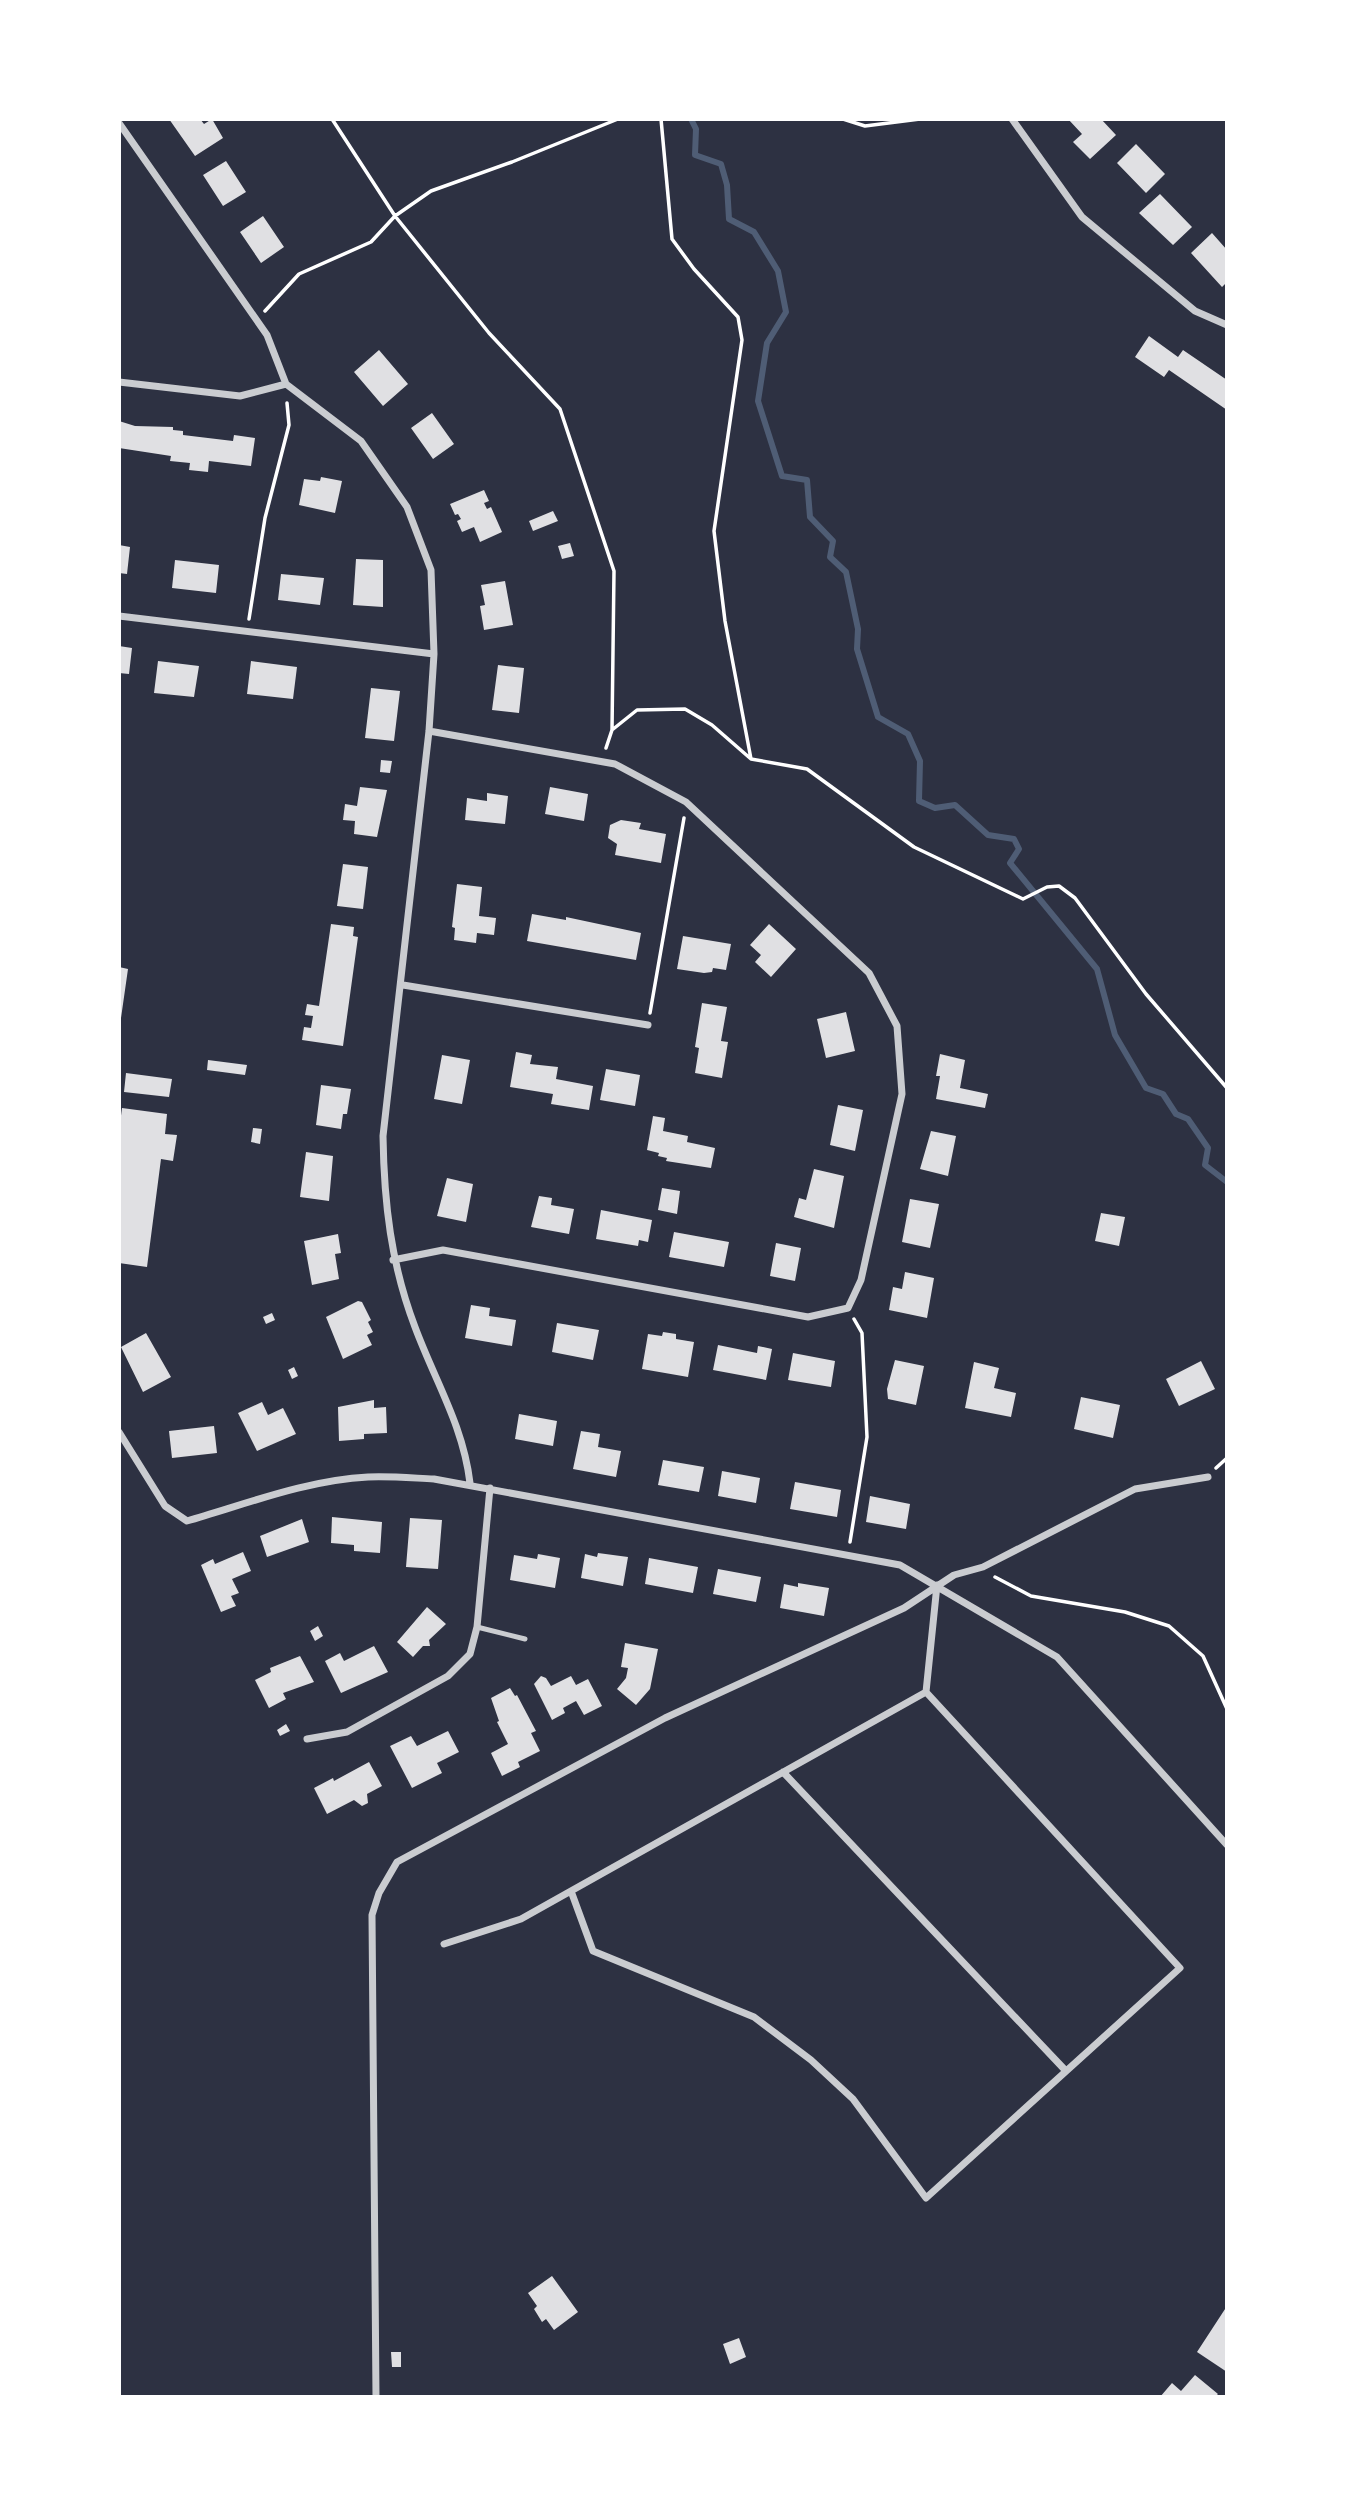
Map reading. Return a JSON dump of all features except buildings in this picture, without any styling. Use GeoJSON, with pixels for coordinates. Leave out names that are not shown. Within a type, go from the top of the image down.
{"type":"FeatureCollection","features":[{"type":"Feature","properties":{"kind":"street"},"geometry":{"type":"LineString","coordinates":[[1012,119],[1082,217],[1195,311],[1227,325]]}},
{"type":"Feature","properties":{"kind":"street"},"geometry":{"type":"LineString","coordinates":[[119,123],[267,335],[286,384],[360,441],[407,507],[431,570],[435,654],[429,731],[403,985],[383,1136],[383,1181],[393,1260],[415,1328],[461,1433],[470,1483]]}},
{"type":"Feature","properties":{"kind":"street"},"geometry":{"type":"LineString","coordinates":[[119,382],[240,396],[286,384]]}},
{"type":"Feature","properties":{"kind":"street"},"geometry":{"type":"LineString","coordinates":[[119,616],[435,654]]}},
{"type":"Feature","properties":{"kind":"street"},"geometry":{"type":"LineString","coordinates":[[393,1260],[443,1250],[808,1317],[848,1308],[862,1280],[902,1094],[897,1026],[869,973],[686,802],[615,764],[429,731]]}},
{"type":"Feature","properties":{"kind":"street"},"geometry":{"type":"LineString","coordinates":[[403,985],[648,1025]]}},
{"type":"Feature","properties":{"kind":"street"},"geometry":{"type":"LineString","coordinates":[[119,1432],[164,1506],[187,1521],[289,1491],[366,1477],[470,1483],[900,1565],[1057,1657],[1227,1845]]}},
{"type":"Feature","properties":{"kind":"street"},"geometry":{"type":"LineString","coordinates":[[376,2397],[372,1915],[379,1893],[397,1862],[665,1718],[904,1608],[954,1575],[983,1567],[1135,1489],[1208,1477]]}},
{"type":"Feature","properties":{"kind":"street"},"geometry":{"type":"LineString","coordinates":[[307,1739],[347,1732],[448,1676],[470,1654],[477,1627],[490,1488]]}},
{"type":"Feature","properties":{"kind":"street"},"geometry":{"type":"LineString","coordinates":[[571,1891],[593,1951],[754,2017],[811,2060],[853,2099],[926,2198],[1180,1968],[926,1692],[937,1585]]}},
{"type":"Feature","properties":{"kind":"street"},"geometry":{"type":"LineString","coordinates":[[444,1944],[521,1919],[926,1692]]}},
{"type":"Feature","properties":{"kind":"street"},"geometry":{"type":"LineString","coordinates":[[783,1772],[1066,2071]]}},
{"type":"Feature","properties":{"kind":"lane"},"geometry":{"type":"LineString","coordinates":[[477,1627],[525,1639]]}},
{"type":"Feature","properties":{"kind":"path"},"geometry":{"type":"LineString","coordinates":[[332,119],[395,216],[489,332],[560,409],[614,571],[612,730],[602,761]]}},
{"type":"Feature","properties":{"kind":"path"},"geometry":{"type":"LineString","coordinates":[[256,320],[299,274],[371,242],[395,216],[431,191],[618,119]]}},
{"type":"Feature","properties":{"kind":"path"},"geometry":{"type":"LineString","coordinates":[[661,119],[672,239],[694,270],[738,317],[741,340],[713,531],[725,621],[751,759]]}},
{"type":"Feature","properties":{"kind":"path"},"geometry":{"type":"LineString","coordinates":[[843,119],[865,126],[920,119]]}},
{"type":"Feature","properties":{"kind":"path"},"geometry":{"type":"LineString","coordinates":[[247,631],[265,518],[289,425],[286,384]]}},
{"type":"Feature","properties":{"kind":"path"},"geometry":{"type":"LineString","coordinates":[[612,730],[637,710],[685,709],[712,725],[751,759],[807,769],[914,847],[1023,899],[1047,887],[1059,886],[1075,898],[1146,994],[1227,1088]]}},
{"type":"Feature","properties":{"kind":"path"},"geometry":{"type":"LineString","coordinates":[[648,1025],[686,802]]}},
{"type":"Feature","properties":{"kind":"path"},"geometry":{"type":"LineString","coordinates":[[848,1308],[862,1333],[867,1437],[848,1554]]}},
{"type":"Feature","properties":{"kind":"path"},"geometry":{"type":"LineString","coordinates":[[983,1567],[999,1581],[1031,1595],[1125,1612],[1168,1626],[1202,1656],[1227,1709]]}},
{"type":"Feature","properties":{"kind":"waterway"},"geometry":{"type":"LineString","coordinates":[[691,119],[696,129],[695,155],[721,164],[727,185],[729,219],[754,232],[778,271],[786,312],[767,343],[758,401],[782,476],[807,480],[810,517],[833,541],[830,557],[846,572],[858,629],[857,649],[878,717],[908,734],[920,761],[919,801],[935,808],[955,805],[988,835],[1014,839],[1019,849],[1010,863],[1097,969],[1115,1035],[1146,1088],[1163,1094],[1176,1114],[1188,1119],[1208,1148],[1205,1165],[1227,1182]]}}]}
